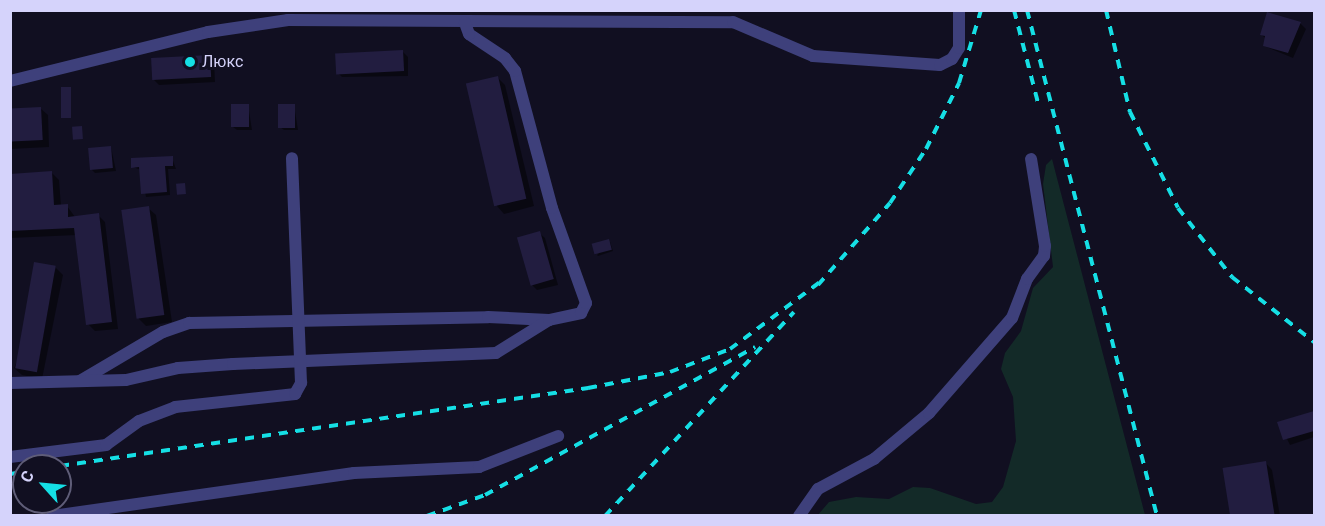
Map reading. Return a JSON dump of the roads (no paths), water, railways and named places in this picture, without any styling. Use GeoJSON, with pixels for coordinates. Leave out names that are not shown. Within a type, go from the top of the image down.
{"type":"FeatureCollection","features":[{"type":"Feature","properties":{"kind":"street"},"geometry":{"type":"LineString","coordinates":[[10,81],[267,21],[393,16],[465,23],[733,22],[813,56],[940,65],[952,59],[959,48],[959,10]]}},
{"type":"Feature","properties":{"kind":"street"},"geometry":{"type":"LineString","coordinates":[[79,381],[175,327],[209,321],[549,320],[581,313],[585,303],[552,208],[514,71],[505,58],[466,32],[465,23]]}},
{"type":"Feature","properties":{"kind":"street"},"geometry":{"type":"LineString","coordinates":[[10,458],[106,445],[139,421],[175,407],[289,397],[299,389],[300,361],[292,158]]}},
{"type":"Feature","properties":{"kind":"street"},"geometry":{"type":"LineString","coordinates":[[799,516],[818,489],[874,459],[929,413],[1012,318],[1027,279],[1044,256],[1045,246],[1031,159]]}},
{"type":"Feature","properties":{"kind":"street"},"geometry":{"type":"LineString","coordinates":[[10,383],[126,380],[178,368],[496,353],[549,320]]}},
{"type":"Feature","properties":{"kind":"street"},"geometry":{"type":"LineString","coordinates":[[52,516],[354,472],[464,470],[558,436]]}},
{"type":"Feature","properties":{"kind":"railway"},"geometry":{"type":"LineString","coordinates":[[818,285],[890,203],[926,149],[959,83],[981,10]]}},
{"type":"Feature","properties":{"kind":"railway"},"geometry":{"type":"LineString","coordinates":[[1014,10],[1038,103]]}},
{"type":"Feature","properties":{"kind":"railway"},"geometry":{"type":"LineString","coordinates":[[1027,10],[1157,516]]}},
{"type":"Feature","properties":{"kind":"railway"},"geometry":{"type":"LineString","coordinates":[[1106,10],[1130,112],[1178,208],[1232,277],[1314,342]]}},
{"type":"Feature","properties":{"kind":"railway"},"geometry":{"type":"LineString","coordinates":[[72,464],[588,388],[670,372],[730,349],[824,279]]}},
{"type":"Feature","properties":{"kind":"railway"},"geometry":{"type":"LineString","coordinates":[[605,516],[794,312]]}},
{"type":"Feature","properties":{"kind":"railway"},"geometry":{"type":"LineString","coordinates":[[427,516],[485,495],[755,347]]}},
{"type":"Feature","properties":{"kind":"place","name":"Люкс"},"geometry":{"type":"Point","coordinates":[190,62]}}]}
